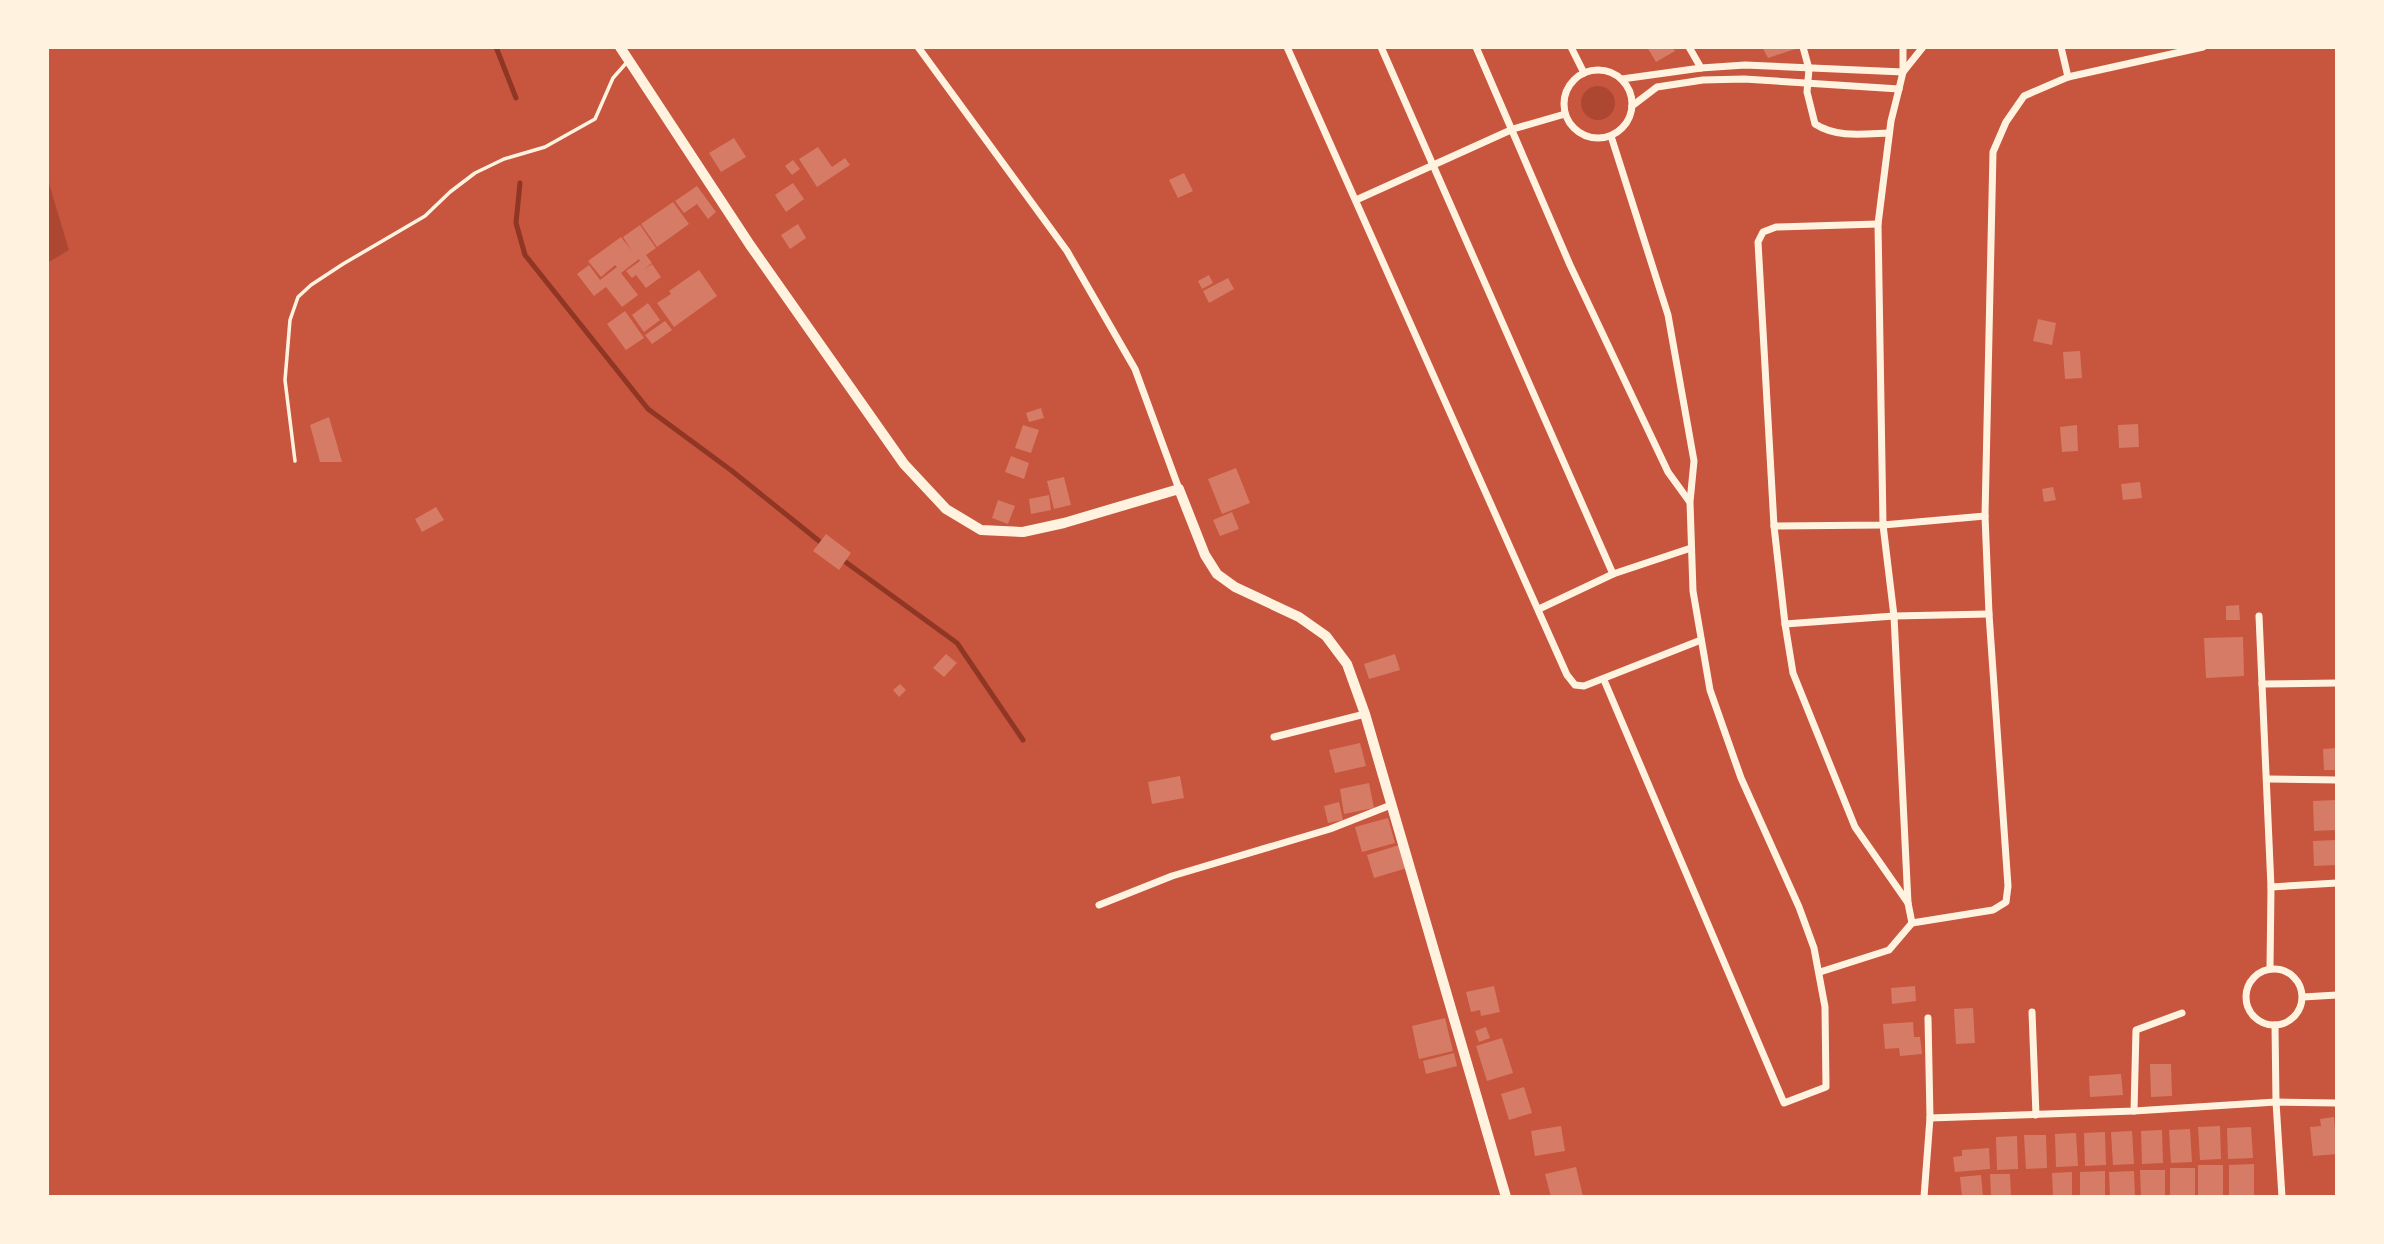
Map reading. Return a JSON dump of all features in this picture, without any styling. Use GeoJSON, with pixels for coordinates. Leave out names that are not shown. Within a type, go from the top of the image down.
{"type":"FeatureCollection","features":[{"type":"Feature","properties":{"kind":"street"},"geometry":{"type":"LineString","coordinates":[[620,47],[750,245],[904,464],[946,509],[981,530],[1023,532],[1064,523],[1179,489]]}},
{"type":"Feature","properties":{"kind":"street"},"geometry":{"type":"LineString","coordinates":[[918,47],[1067,251],[1135,369],[1205,555],[1217,574],[1235,587],[1299,617],[1326,636],[1347,664],[1365,714],[1506,1197]]}},
{"type":"Feature","properties":{"kind":"street"},"geometry":{"type":"LineString","coordinates":[[1287,47],[1567,675],[1575,685],[1584,687],[1701,640]]}},
{"type":"Feature","properties":{"kind":"street"},"geometry":{"type":"LineString","coordinates":[[1381,47],[1613,574]]}},
{"type":"Feature","properties":{"kind":"street"},"geometry":{"type":"LineString","coordinates":[[1476,47],[1570,265],[1668,472],[1690,502]]}},
{"type":"Feature","properties":{"kind":"street"},"geometry":{"type":"LineString","coordinates":[[1571,47],[1584,73]]}},
{"type":"Feature","properties":{"kind":"street"},"geometry":{"type":"LineString","coordinates":[[1689,47],[1701,68]]}},
{"type":"Feature","properties":{"kind":"street"},"geometry":{"type":"LineString","coordinates":[[1803,47],[1810,69],[1807,92],[1815,124],[1828,132],[1889,133]]}},
{"type":"Feature","properties":{"kind":"street"},"geometry":{"type":"LineString","coordinates":[[1903,47],[1903,72],[1889,133],[1878,224],[1883,524],[1894,616],[1908,902],[1912,923]]}},
{"type":"Feature","properties":{"kind":"street"},"geometry":{"type":"LineString","coordinates":[[1903,72],[1923,47]]}},
{"type":"Feature","properties":{"kind":"street"},"geometry":{"type":"LineString","coordinates":[[2061,47],[2068,77]]}},
{"type":"Feature","properties":{"kind":"street"},"geometry":{"type":"LineString","coordinates":[[1820,972],[1889,950],[1912,923],[1993,910],[2006,902],[2008,886],[1985,516],[1993,152],[2006,122],[2024,96],[2068,77],[2167,52],[2203,47]]}},
{"type":"Feature","properties":{"kind":"street"},"geometry":{"type":"LineString","coordinates":[[1622,79],[1631,96],[1632,106],[1626,124],[1611,136],[1600,139],[1588,137],[1570,124],[1564,114],[1564,95],[1575,78],[1584,73],[1604,70],[1622,79],[1745,65],[1903,72]]}},
{"type":"Feature","properties":{"kind":"street"},"geometry":{"type":"LineString","coordinates":[[1632,106],[1657,87],[1703,80],[1744,79],[1899,89]]}},
{"type":"Feature","properties":{"kind":"street"},"geometry":{"type":"LineString","coordinates":[[1356,200],[1513,129],[1564,114]]}},
{"type":"Feature","properties":{"kind":"street"},"geometry":{"type":"LineString","coordinates":[[1604,680],[1784,1103],[1826,1087],[1825,1007],[1814,948],[1799,907],[1784,879],[1724,735],[1710,690],[1693,591],[1690,502],[1694,461],[1668,315],[1611,136]]}},
{"type":"Feature","properties":{"kind":"street"},"geometry":{"type":"LineString","coordinates":[[1878,224],[1776,228],[1763,232],[1758,242],[1774,526],[1793,673],[1855,827],[1908,902]]}},
{"type":"Feature","properties":{"kind":"street"},"geometry":{"type":"LineString","coordinates":[[1774,526],[1883,524],[1985,516]]}},
{"type":"Feature","properties":{"kind":"street"},"geometry":{"type":"LineString","coordinates":[[1539,609],[1613,574],[1691,548]]}},
{"type":"Feature","properties":{"kind":"street"},"geometry":{"type":"LineString","coordinates":[[1785,624],[1894,616],[1989,614]]}},
{"type":"Feature","properties":{"kind":"street"},"geometry":{"type":"LineString","coordinates":[[2259,616],[2268,779],[2270,968]]}},
{"type":"Feature","properties":{"kind":"street"},"geometry":{"type":"LineString","coordinates":[[2262,684],[2337,683]]}},
{"type":"Feature","properties":{"kind":"street"},"geometry":{"type":"LineString","coordinates":[[1274,737],[1365,714]]}},
{"type":"Feature","properties":{"kind":"street"},"geometry":{"type":"LineString","coordinates":[[2268,779],[2337,780]]}},
{"type":"Feature","properties":{"kind":"street"},"geometry":{"type":"LineString","coordinates":[[1099,905],[1172,876],[1330,829],[1391,805]]}},
{"type":"Feature","properties":{"kind":"street"},"geometry":{"type":"LineString","coordinates":[[2271,887],[2337,883]]}},
{"type":"Feature","properties":{"kind":"street"},"geometry":{"type":"LineString","coordinates":[[2270,968],[2282,969],[2292,975],[2300,985],[2302,997],[2299,1011],[2289,1021],[2275,1025],[2263,1023],[2252,1016],[2246,1006],[2245,993],[2249,981],[2270,968]]}},
{"type":"Feature","properties":{"kind":"street"},"geometry":{"type":"LineString","coordinates":[[2302,997],[2337,995]]}},
{"type":"Feature","properties":{"kind":"street"},"geometry":{"type":"LineString","coordinates":[[2032,1012],[2036,1115]]}},
{"type":"Feature","properties":{"kind":"street"},"geometry":{"type":"LineString","coordinates":[[2133,1111],[2136,1030],[2182,1013]]}},
{"type":"Feature","properties":{"kind":"street"},"geometry":{"type":"LineString","coordinates":[[1924,1197],[1930,1118],[1928,1018]]}},
{"type":"Feature","properties":{"kind":"street"},"geometry":{"type":"LineString","coordinates":[[2275,1025],[2276,1102],[2282,1197]]}},
{"type":"Feature","properties":{"kind":"street"},"geometry":{"type":"LineString","coordinates":[[1930,1118],[2133,1111],[2276,1102],[2337,1103]]}},
{"type":"Feature","properties":{"kind":"lane"},"geometry":{"type":"LineString","coordinates":[[295,461],[285,380],[290,320],[298,297],[342,264],[425,216],[475,173],[504,159],[545,147],[595,119],[613,78],[628,60]]}},
{"type":"Feature","properties":{"kind":"shaded area"},"geometry":{"type":"Polygon","coordinates":[[[1598,86],[1610,91],[1615,103],[1610,115],[1598,120],[1586,115],[1581,103],[1586,91],[1598,86]]]}},
{"type":"Feature","properties":{"kind":"shaded area"},"geometry":{"type":"Polygon","coordinates":[[[47,177],[69,250],[47,263],[47,177]]]}},
{"type":"Feature","properties":{"kind":"building"},"geometry":{"type":"Polygon","coordinates":[[[1647,47],[1672,47],[1675,51],[1656,62],[1647,47]]]}},
{"type":"Feature","properties":{"kind":"building"},"geometry":{"type":"Polygon","coordinates":[[[1762,47],[1798,47],[1798,48],[1768,58],[1762,47]]]}},
{"type":"Feature","properties":{"kind":"building"},"geometry":{"type":"Polygon","coordinates":[[[734,138],[746,157],[721,172],[709,153],[734,138]]]}},
{"type":"Feature","properties":{"kind":"building"},"geometry":{"type":"Polygon","coordinates":[[[818,147],[832,167],[845,158],[850,165],[817,187],[799,159],[818,147]]]}},
{"type":"Feature","properties":{"kind":"building"},"geometry":{"type":"Polygon","coordinates":[[[793,160],[800,169],[792,175],[785,166],[793,160]]]}},
{"type":"Feature","properties":{"kind":"building"},"geometry":{"type":"Polygon","coordinates":[[[1184,173],[1193,191],[1178,198],[1169,180],[1184,173]]]}},
{"type":"Feature","properties":{"kind":"building"},"geometry":{"type":"Polygon","coordinates":[[[793,183],[804,199],[786,212],[775,195],[793,183]]]}},
{"type":"Feature","properties":{"kind":"building"},"geometry":{"type":"Polygon","coordinates":[[[697,186],[716,212],[708,219],[697,204],[684,213],[675,201],[697,186]]]}},
{"type":"Feature","properties":{"kind":"building"},"geometry":{"type":"Polygon","coordinates":[[[673,202],[689,224],[657,247],[641,224],[673,202]]]}},
{"type":"Feature","properties":{"kind":"building"},"geometry":{"type":"Polygon","coordinates":[[[798,224],[806,238],[790,249],[781,235],[798,224]]]}},
{"type":"Feature","properties":{"kind":"building"},"geometry":{"type":"Polygon","coordinates":[[[640,225],[656,248],[646,255],[652,263],[643,270],[652,264],[661,277],[646,288],[636,275],[632,278],[626,271],[640,261],[639,259],[621,273],[638,295],[622,307],[606,287],[594,296],[577,274],[589,265],[600,280],[617,267],[615,265],[601,277],[588,261],[621,237],[632,251],[623,237],[640,225]]]}},
{"type":"Feature","properties":{"kind":"building"},"geometry":{"type":"Polygon","coordinates":[[[699,270],[717,296],[674,327],[657,303],[699,270]]]}},
{"type":"Feature","properties":{"kind":"building"},"geometry":{"type":"Polygon","coordinates":[[[1209,275],[1213,283],[1202,289],[1198,281],[1209,275]]]}},
{"type":"Feature","properties":{"kind":"building"},"geometry":{"type":"Polygon","coordinates":[[[1228,278],[1234,289],[1209,303],[1203,291],[1228,278]]]}},
{"type":"Feature","properties":{"kind":"building"},"geometry":{"type":"Polygon","coordinates":[[[648,303],[660,320],[644,332],[632,315],[648,303]]]}},
{"type":"Feature","properties":{"kind":"building"},"geometry":{"type":"Polygon","coordinates":[[[625,311],[644,338],[626,350],[607,324],[625,311]]]}},
{"type":"Feature","properties":{"kind":"building"},"geometry":{"type":"Polygon","coordinates":[[[2038,319],[2056,323],[2052,345],[2033,341],[2038,319]]]}},
{"type":"Feature","properties":{"kind":"building"},"geometry":{"type":"Polygon","coordinates":[[[665,321],[672,330],[652,344],[645,335],[665,321]]]}},
{"type":"Feature","properties":{"kind":"building"},"geometry":{"type":"Polygon","coordinates":[[[2080,351],[2082,378],[2065,379],[2063,352],[2080,351]]]}},
{"type":"Feature","properties":{"kind":"building"},"geometry":{"type":"Polygon","coordinates":[[[1041,408],[1044,418],[1029,422],[1026,413],[1041,408]]]}},
{"type":"Feature","properties":{"kind":"building"},"geometry":{"type":"Polygon","coordinates":[[[329,417],[342,462],[320,462],[310,425],[329,417]]]}},
{"type":"Feature","properties":{"kind":"building"},"geometry":{"type":"Polygon","coordinates":[[[2138,424],[2139,447],[2119,448],[2118,425],[2138,424]]]}},
{"type":"Feature","properties":{"kind":"building"},"geometry":{"type":"Polygon","coordinates":[[[1023,425],[1039,430],[1031,453],[1015,448],[1023,425]]]}},
{"type":"Feature","properties":{"kind":"building"},"geometry":{"type":"Polygon","coordinates":[[[2077,425],[2078,451],[2062,452],[2060,427],[2077,425]]]}},
{"type":"Feature","properties":{"kind":"building"},"geometry":{"type":"Polygon","coordinates":[[[1011,456],[1029,463],[1024,479],[1005,472],[1011,456]]]}},
{"type":"Feature","properties":{"kind":"building"},"geometry":{"type":"Polygon","coordinates":[[[1236,468],[1250,503],[1222,514],[1208,479],[1236,468]]]}},
{"type":"Feature","properties":{"kind":"building"},"geometry":{"type":"Polygon","coordinates":[[[1064,477],[1071,505],[1054,509],[1047,481],[1064,477]]]}},
{"type":"Feature","properties":{"kind":"building"},"geometry":{"type":"Polygon","coordinates":[[[2140,482],[2142,498],[2123,500],[2121,484],[2140,482]]]}},
{"type":"Feature","properties":{"kind":"building"},"geometry":{"type":"Polygon","coordinates":[[[2053,487],[2056,500],[2044,502],[2042,489],[2053,487]]]}},
{"type":"Feature","properties":{"kind":"building"},"geometry":{"type":"Polygon","coordinates":[[[1049,495],[1051,510],[1031,514],[1029,499],[1049,495]]]}},
{"type":"Feature","properties":{"kind":"building"},"geometry":{"type":"Polygon","coordinates":[[[998,500],[1015,506],[1008,524],[992,518],[998,500]]]}},
{"type":"Feature","properties":{"kind":"building"},"geometry":{"type":"Polygon","coordinates":[[[436,507],[444,520],[422,532],[415,519],[436,507]]]}},
{"type":"Feature","properties":{"kind":"building"},"geometry":{"type":"Polygon","coordinates":[[[1232,512],[1239,529],[1220,536],[1213,520],[1232,512]]]}},
{"type":"Feature","properties":{"kind":"building"},"geometry":{"type":"Polygon","coordinates":[[[826,534],[851,553],[839,570],[813,551],[826,534]]]}},
{"type":"Feature","properties":{"kind":"building"},"geometry":{"type":"Polygon","coordinates":[[[2239,605],[2240,620],[2226,620],[2226,606],[2239,605]]]}},
{"type":"Feature","properties":{"kind":"building"},"geometry":{"type":"Polygon","coordinates":[[[2243,637],[2244,676],[2206,678],[2204,638],[2243,637]]]}},
{"type":"Feature","properties":{"kind":"building"},"geometry":{"type":"Polygon","coordinates":[[[946,654],[957,663],[944,677],[933,668],[946,654]]]}},
{"type":"Feature","properties":{"kind":"building"},"geometry":{"type":"Polygon","coordinates":[[[1395,654],[1400,670],[1369,679],[1364,664],[1395,654]]]}},
{"type":"Feature","properties":{"kind":"building"},"geometry":{"type":"Polygon","coordinates":[[[900,684],[906,690],[899,697],[893,690],[900,684]]]}},
{"type":"Feature","properties":{"kind":"building"},"geometry":{"type":"Polygon","coordinates":[[[1360,743],[1366,766],[1335,773],[1329,750],[1360,743]]]}},
{"type":"Feature","properties":{"kind":"building"},"geometry":{"type":"Polygon","coordinates":[[[2337,748],[2337,770],[2324,770],[2323,749],[2337,748]]]}},
{"type":"Feature","properties":{"kind":"building"},"geometry":{"type":"Polygon","coordinates":[[[1180,776],[1184,798],[1152,804],[1148,782],[1180,776]]]}},
{"type":"Feature","properties":{"kind":"building"},"geometry":{"type":"Polygon","coordinates":[[[1369,783],[1374,808],[1344,814],[1340,789],[1369,783]]]}},
{"type":"Feature","properties":{"kind":"building"},"geometry":{"type":"Polygon","coordinates":[[[2337,800],[2337,830],[2314,831],[2313,801],[2337,800]]]}},
{"type":"Feature","properties":{"kind":"building"},"geometry":{"type":"Polygon","coordinates":[[[1339,802],[1343,820],[1328,823],[1324,806],[1339,802]]]}},
{"type":"Feature","properties":{"kind":"building"},"geometry":{"type":"Polygon","coordinates":[[[1388,818],[1395,843],[1362,852],[1355,827],[1388,818]]]}},
{"type":"Feature","properties":{"kind":"building"},"geometry":{"type":"Polygon","coordinates":[[[2336,840],[2337,865],[2314,866],[2313,841],[2336,840]]]}},
{"type":"Feature","properties":{"kind":"building"},"geometry":{"type":"Polygon","coordinates":[[[1399,845],[1407,868],[1374,878],[1367,855],[1399,845]]]}},
{"type":"Feature","properties":{"kind":"building"},"geometry":{"type":"Polygon","coordinates":[[[1494,986],[1500,1012],[1481,1016],[1480,1010],[1471,1012],[1466,992],[1494,986]]]}},
{"type":"Feature","properties":{"kind":"building"},"geometry":{"type":"Polygon","coordinates":[[[1915,986],[1916,1001],[1892,1004],[1891,988],[1915,986]]]}},
{"type":"Feature","properties":{"kind":"building"},"geometry":{"type":"Polygon","coordinates":[[[1973,1008],[1975,1043],[1956,1044],[1954,1009],[1973,1008]]]}},
{"type":"Feature","properties":{"kind":"building"},"geometry":{"type":"Polygon","coordinates":[[[1445,1018],[1453,1051],[1419,1059],[1412,1026],[1445,1018]]]}},
{"type":"Feature","properties":{"kind":"building"},"geometry":{"type":"Polygon","coordinates":[[[1913,1022],[1914,1037],[1920,1037],[1922,1054],[1900,1056],[1899,1048],[1885,1049],[1883,1024],[1913,1022]]]}},
{"type":"Feature","properties":{"kind":"building"},"geometry":{"type":"Polygon","coordinates":[[[1486,1027],[1490,1038],[1479,1042],[1475,1031],[1486,1027]]]}},
{"type":"Feature","properties":{"kind":"building"},"geometry":{"type":"Polygon","coordinates":[[[1502,1038],[1513,1073],[1487,1081],[1476,1046],[1502,1038]]]}},
{"type":"Feature","properties":{"kind":"building"},"geometry":{"type":"Polygon","coordinates":[[[1454,1053],[1457,1066],[1426,1074],[1423,1061],[1454,1053]]]}},
{"type":"Feature","properties":{"kind":"building"},"geometry":{"type":"Polygon","coordinates":[[[2150,1064],[2171,1064],[2172,1096],[2151,1097],[2150,1064]]]}},
{"type":"Feature","properties":{"kind":"building"},"geometry":{"type":"Polygon","coordinates":[[[2121,1074],[2123,1095],[2090,1097],[2089,1076],[2121,1074]]]}},
{"type":"Feature","properties":{"kind":"building"},"geometry":{"type":"Polygon","coordinates":[[[1524,1087],[1532,1113],[1509,1120],[1501,1094],[1524,1087]]]}},
{"type":"Feature","properties":{"kind":"building"},"geometry":{"type":"Polygon","coordinates":[[[2334,1117],[2337,1154],[2313,1156],[2310,1127],[2321,1126],[2320,1119],[2334,1117]]]}},
{"type":"Feature","properties":{"kind":"building"},"geometry":{"type":"Polygon","coordinates":[[[1561,1126],[1565,1151],[1535,1156],[1531,1131],[1561,1126]]]}},
{"type":"Feature","properties":{"kind":"building"},"geometry":{"type":"Polygon","coordinates":[[[2220,1126],[2221,1159],[2200,1160],[2198,1127],[2220,1126]]]}},
{"type":"Feature","properties":{"kind":"building"},"geometry":{"type":"Polygon","coordinates":[[[2251,1127],[2253,1158],[2228,1159],[2227,1128],[2251,1127]]]}},
{"type":"Feature","properties":{"kind":"building"},"geometry":{"type":"Polygon","coordinates":[[[2190,1129],[2192,1162],[2171,1163],[2169,1130],[2190,1129]]]}},
{"type":"Feature","properties":{"kind":"building"},"geometry":{"type":"Polygon","coordinates":[[[2162,1130],[2163,1163],[2142,1164],[2141,1131],[2162,1130]]]}},
{"type":"Feature","properties":{"kind":"building"},"geometry":{"type":"Polygon","coordinates":[[[2132,1131],[2134,1164],[2113,1165],[2111,1132],[2132,1131]]]}},
{"type":"Feature","properties":{"kind":"building"},"geometry":{"type":"Polygon","coordinates":[[[2105,1132],[2106,1165],[2085,1166],[2084,1133],[2105,1132]]]}},
{"type":"Feature","properties":{"kind":"building"},"geometry":{"type":"Polygon","coordinates":[[[2076,1133],[2078,1166],[2056,1167],[2055,1134],[2076,1133]]]}},
{"type":"Feature","properties":{"kind":"building"},"geometry":{"type":"Polygon","coordinates":[[[2024,1135],[2046,1135],[2047,1168],[2026,1169],[2024,1135]]]}},
{"type":"Feature","properties":{"kind":"building"},"geometry":{"type":"Polygon","coordinates":[[[2017,1136],[2018,1169],[1997,1170],[1996,1137],[2017,1136]]]}},
{"type":"Feature","properties":{"kind":"building"},"geometry":{"type":"Polygon","coordinates":[[[1989,1148],[1990,1169],[1955,1172],[1953,1157],[1962,1156],[1962,1150],[1989,1148]]]}},
{"type":"Feature","properties":{"kind":"building"},"geometry":{"type":"Polygon","coordinates":[[[2254,1164],[2254,1197],[2229,1197],[2229,1165],[2254,1164]]]}},
{"type":"Feature","properties":{"kind":"building"},"geometry":{"type":"Polygon","coordinates":[[[2198,1165],[2223,1165],[2223,1197],[2198,1197],[2198,1165]]]}},
{"type":"Feature","properties":{"kind":"building"},"geometry":{"type":"Polygon","coordinates":[[[1576,1167],[1583,1196],[1551,1197],[1545,1174],[1576,1167]]]}},
{"type":"Feature","properties":{"kind":"building"},"geometry":{"type":"Polygon","coordinates":[[[2170,1168],[2195,1168],[2195,1197],[2170,1197],[2170,1168]]]}},
{"type":"Feature","properties":{"kind":"building"},"geometry":{"type":"Polygon","coordinates":[[[2140,1170],[2165,1170],[2165,1197],[2141,1197],[2140,1170]]]}},
{"type":"Feature","properties":{"kind":"building"},"geometry":{"type":"Polygon","coordinates":[[[2105,1171],[2105,1197],[2080,1197],[2080,1172],[2105,1171]]]}},
{"type":"Feature","properties":{"kind":"building"},"geometry":{"type":"Polygon","coordinates":[[[2134,1171],[2135,1197],[2110,1197],[2109,1172],[2134,1171]]]}},
{"type":"Feature","properties":{"kind":"building"},"geometry":{"type":"Polygon","coordinates":[[[2072,1172],[2072,1197],[2053,1197],[2052,1173],[2072,1172]]]}},
{"type":"Feature","properties":{"kind":"building"},"geometry":{"type":"Polygon","coordinates":[[[1990,1174],[2010,1174],[2011,1197],[1991,1197],[1990,1174]]]}},
{"type":"Feature","properties":{"kind":"building"},"geometry":{"type":"Polygon","coordinates":[[[1981,1175],[1983,1197],[1962,1197],[1960,1177],[1981,1175]]]}},
{"type":"Feature","properties":{"kind":"waterway"},"geometry":{"type":"LineString","coordinates":[[496,47],[516,98]]}},
{"type":"Feature","properties":{"kind":"waterway"},"geometry":{"type":"LineString","coordinates":[[520,183],[516,223],[525,255],[648,409],[732,471],[824,545]]}},
{"type":"Feature","properties":{"kind":"waterway"},"geometry":{"type":"LineString","coordinates":[[840,558],[957,643],[1023,740]]}}]}
